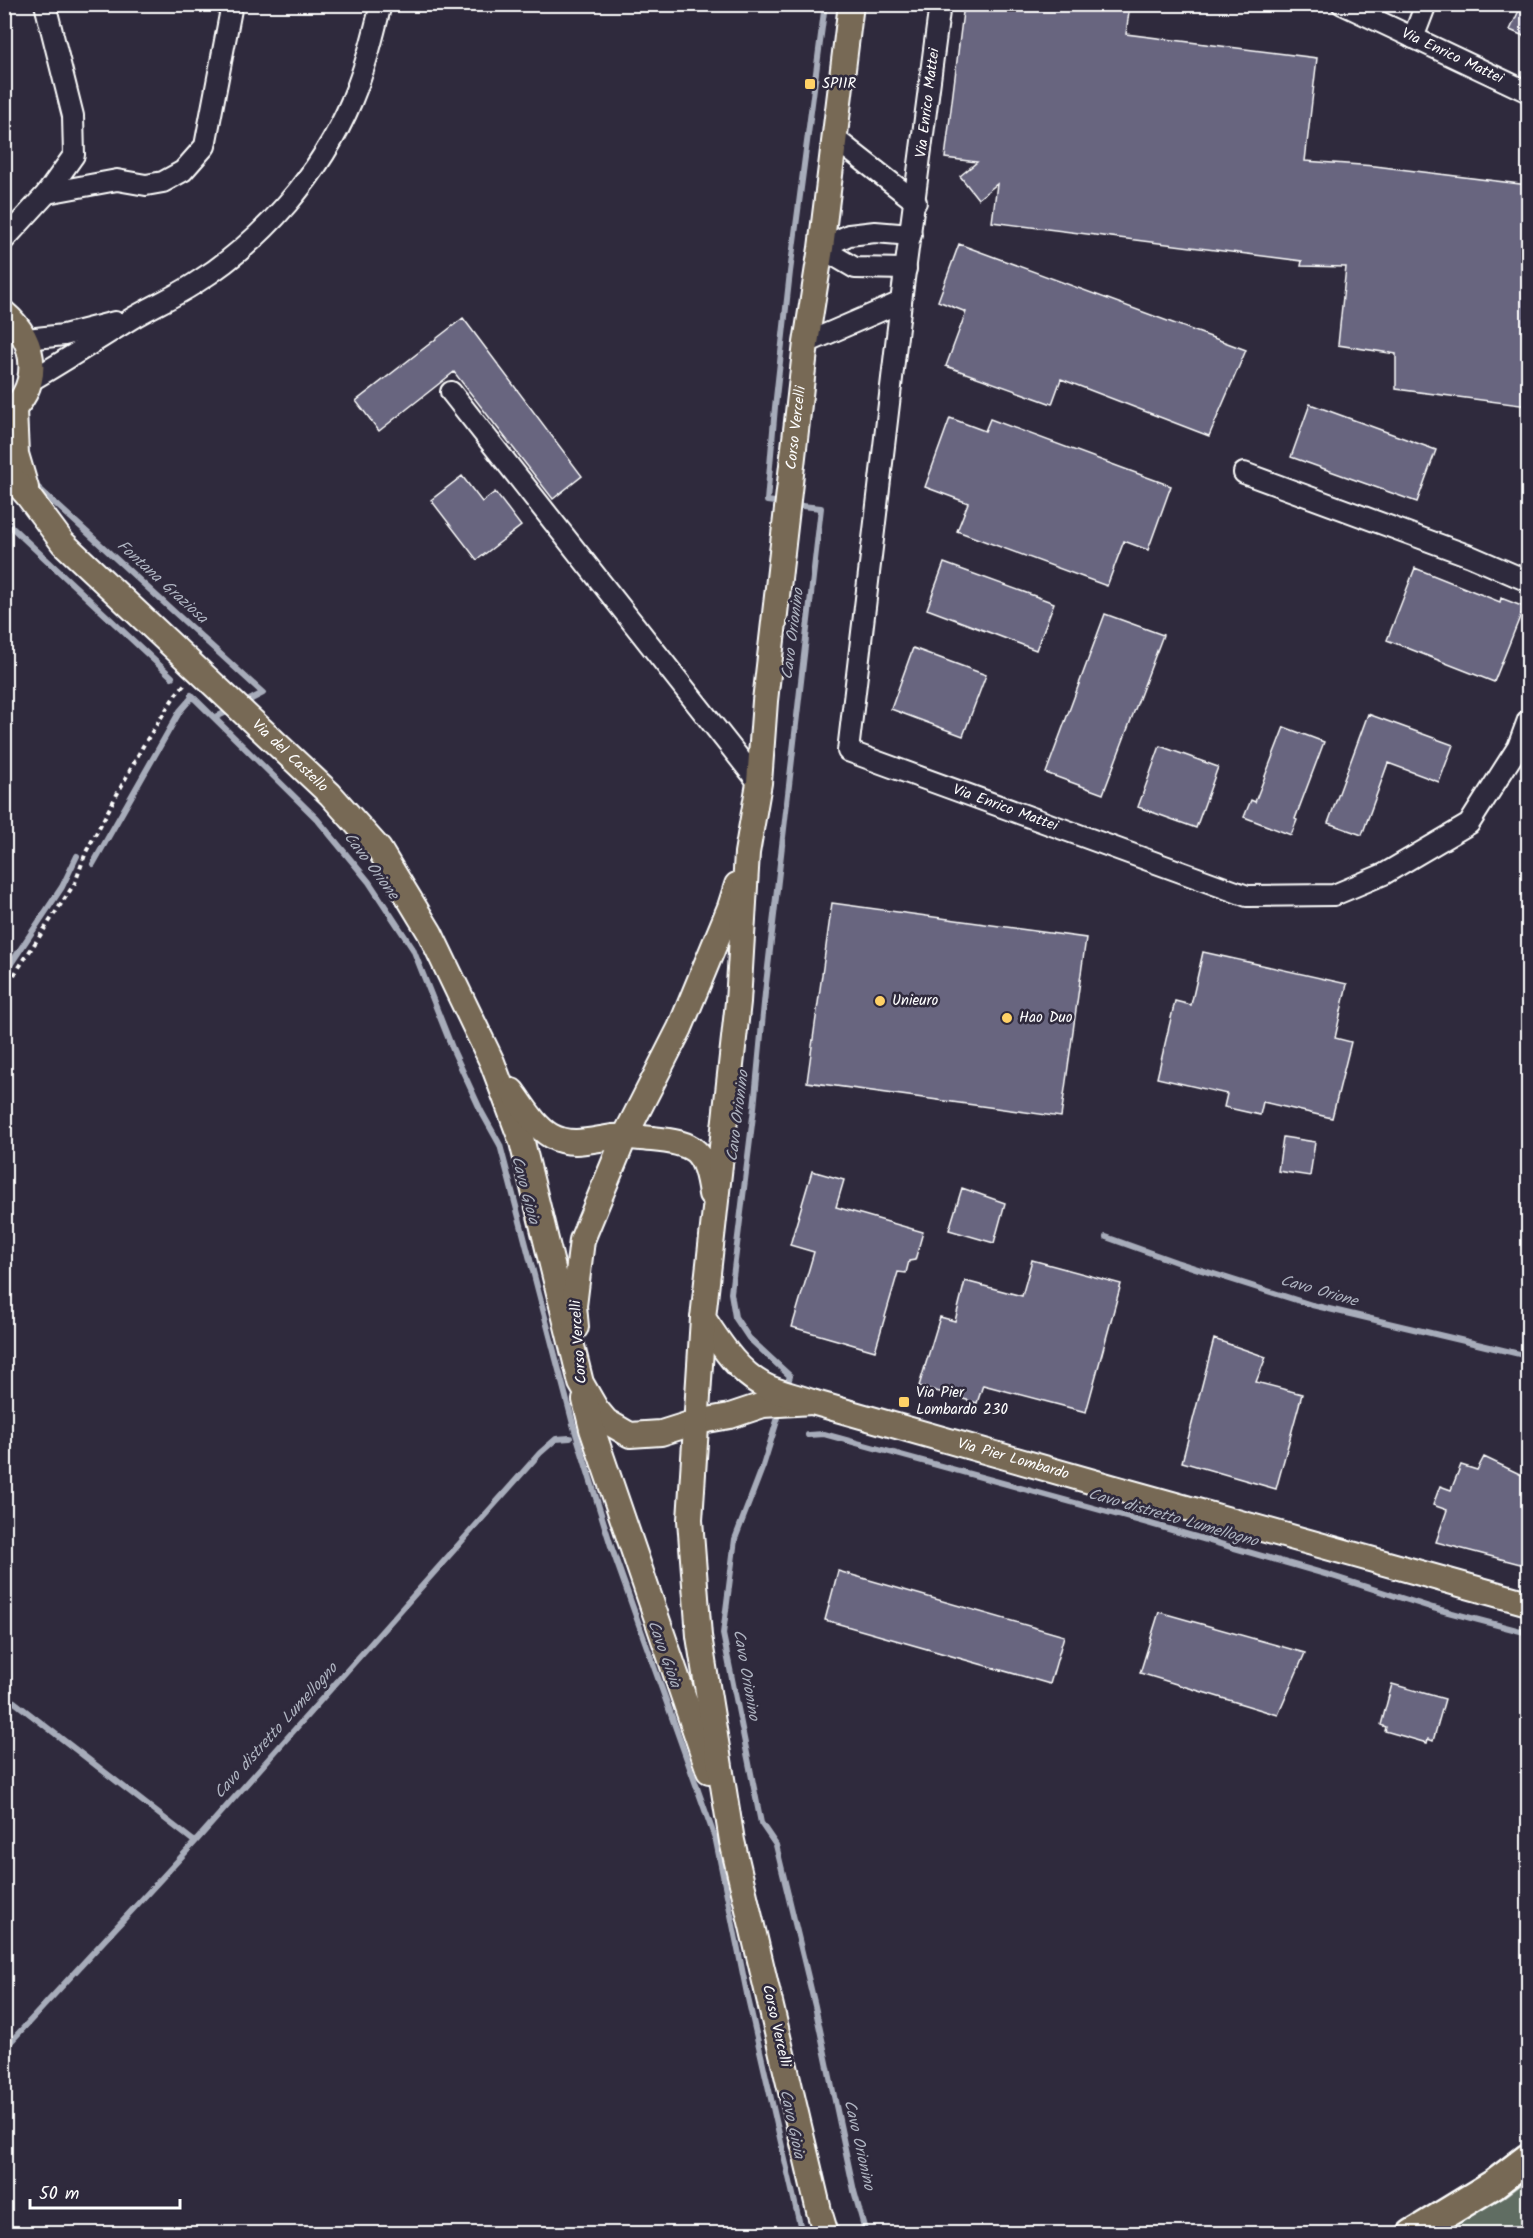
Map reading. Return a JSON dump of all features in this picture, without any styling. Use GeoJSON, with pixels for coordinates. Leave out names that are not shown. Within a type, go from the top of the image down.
{"type":"FeatureCollection","features":[{"type":"Feature","properties":{"kind":"highway"},"geometry":{"type":"LineString","coordinates":[[1412,2234],[1494,2184],[1528,2158]]}},
{"type":"Feature","properties":{"kind":"main road","name":"Corso Vercelli"},"geometry":{"type":"LineString","coordinates":[[822,2226],[732,1842],[699,1636],[690,1520],[703,1318],[738,1002],[747,853],[759,783],[765,701],[787,504],[850,4]]}},
{"type":"Feature","properties":{"kind":"main road"},"geometry":{"type":"LineString","coordinates":[[4,313],[16,323],[27,339],[32,360],[30,381],[24,397],[9,414],[16,454],[28,496]]}},
{"type":"Feature","properties":{"kind":"main road","name":"Via del Castello"},"geometry":{"type":"LineString","coordinates":[[4,469],[28,496],[63,543],[330,794],[379,849],[430,933],[492,1062],[522,1142],[581,1383]]}},
{"type":"Feature","properties":{"kind":"main road","name":"Corso Vercelli"},"geometry":{"type":"LineString","coordinates":[[732,1842],[592,1429],[581,1383],[574,1306],[582,1240],[625,1136],[680,1028],[730,907],[747,853]]}},
{"type":"Feature","properties":{"kind":"main road","name":"Via del Castello"},"geometry":{"type":"LineString","coordinates":[[492,1062],[536,1125],[552,1137],[565,1141],[586,1142],[625,1136],[683,1143],[697,1152],[708,1168],[715,1219]]}},
{"type":"Feature","properties":{"kind":"main road","name":"Via Pier Lombardo"},"geometry":{"type":"LineString","coordinates":[[703,1318],[745,1373],[789,1399],[1528,1603]]}},
{"type":"Feature","properties":{"kind":"main road","name":"Via Pier Lombardo"},"geometry":{"type":"LineString","coordinates":[[581,1383],[606,1421],[630,1435],[661,1433],[789,1399]]}},
{"type":"Feature","properties":{"kind":"street"},"geometry":{"type":"LineString","coordinates":[[4,240],[47,193],[74,155],[73,116],[45,4]]}},
{"type":"Feature","properties":{"kind":"street"},"geometry":{"type":"LineString","coordinates":[[47,193],[117,180],[146,185],[163,182],[183,171],[205,147],[232,4]]}},
{"type":"Feature","properties":{"kind":"street"},"geometry":{"type":"LineString","coordinates":[[30,381],[132,318],[195,284],[241,249],[277,214],[307,180],[332,141],[352,100],[368,56],[381,4]]}},
{"type":"Feature","properties":{"kind":"street","name":"Via Enrico Mattei"},"geometry":{"type":"LineString","coordinates":[[940,4],[916,202],[901,302],[848,751],[1247,896],[1334,895],[1384,874],[1469,824],[1518,747],[1528,720]]}},
{"type":"Feature","properties":{"kind":"street","name":"Via Enrico Mattei"},"geometry":{"type":"LineString","coordinates":[[1342,4],[1528,92]]}},
{"type":"Feature","properties":{"kind":"street"},"geometry":{"type":"LineString","coordinates":[[1413,38],[1426,4]]}},
{"type":"Feature","properties":{"kind":"street"},"geometry":{"type":"LineString","coordinates":[[833,137],[916,202]]}},
{"type":"Feature","properties":{"kind":"street"},"geometry":{"type":"LineString","coordinates":[[821,248],[849,235],[875,232],[911,235]]}},
{"type":"Feature","properties":{"kind":"street"},"geometry":{"type":"LineString","coordinates":[[821,248],[855,268],[906,269]]}},
{"type":"Feature","properties":{"kind":"street"},"geometry":{"type":"LineString","coordinates":[[806,343],[901,302]]}},
{"type":"Feature","properties":{"kind":"street"},"geometry":{"type":"LineString","coordinates":[[27,339],[64,335],[132,318]]}},
{"type":"Feature","properties":{"kind":"street"},"geometry":{"type":"LineString","coordinates":[[451,392],[759,783]]}},
{"type":"Feature","properties":{"kind":"street"},"geometry":{"type":"LineString","coordinates":[[1244,473],[1459,552],[1528,581]]}},
{"type":"Feature","properties":{"kind":"path"},"geometry":{"type":"LineString","coordinates":[[4,990],[75,883],[86,852],[143,746],[176,694],[198,670]]}},
{"type":"Feature","properties":{"kind":"green space"},"geometry":{"type":"Polygon","coordinates":[[[1528,2179],[1528,2228],[1523,2233],[1441,2233],[1505,2196],[1528,2179]]]}},
{"type":"Feature","properties":{"kind":"building"},"geometry":{"type":"Polygon","coordinates":[[[964,4],[1130,4],[1126,34],[1317,58],[1305,161],[1375,166],[1528,185],[1528,406],[1396,389],[1396,354],[1338,345],[1346,267],[1301,266],[1302,261],[992,222],[997,184],[978,199],[960,176],[977,162],[945,158],[964,4]]]}},
{"type":"Feature","properties":{"kind":"building"},"geometry":{"type":"Polygon","coordinates":[[[1522,4],[1528,4],[1528,38],[1510,30],[1522,4]]]}},
{"type":"Feature","properties":{"kind":"building"},"geometry":{"type":"Polygon","coordinates":[[[959,244],[1246,350],[1209,436],[1061,379],[1052,404],[946,366],[966,312],[938,301],[959,244]]]}},
{"type":"Feature","properties":{"kind":"building"},"geometry":{"type":"Polygon","coordinates":[[[463,318],[582,476],[553,499],[454,372],[379,431],[356,401],[463,318]]]}},
{"type":"Feature","properties":{"kind":"building"},"geometry":{"type":"Polygon","coordinates":[[[1310,404],[1436,450],[1417,502],[1291,457],[1310,404]]]}},
{"type":"Feature","properties":{"kind":"building"},"geometry":{"type":"Polygon","coordinates":[[[950,418],[985,431],[990,419],[1171,486],[1148,550],[1124,541],[1107,586],[957,531],[968,503],[925,487],[950,418]]]}},
{"type":"Feature","properties":{"kind":"building"},"geometry":{"type":"Polygon","coordinates":[[[462,476],[482,502],[495,492],[521,526],[477,560],[431,500],[462,476]]]}},
{"type":"Feature","properties":{"kind":"building"},"geometry":{"type":"Polygon","coordinates":[[[944,563],[1054,603],[1036,650],[927,609],[944,563]]]}},
{"type":"Feature","properties":{"kind":"building"},"geometry":{"type":"Polygon","coordinates":[[[1415,568],[1500,602],[1501,598],[1524,607],[1494,682],[1387,640],[1415,568]]]}},
{"type":"Feature","properties":{"kind":"building"},"geometry":{"type":"Polygon","coordinates":[[[1105,614],[1163,635],[1103,794],[1046,773],[1105,614]]]}},
{"type":"Feature","properties":{"kind":"building"},"geometry":{"type":"Polygon","coordinates":[[[913,648],[986,675],[963,736],[891,709],[913,648]]]}},
{"type":"Feature","properties":{"kind":"building"},"geometry":{"type":"Polygon","coordinates":[[[1368,714],[1453,745],[1439,782],[1388,763],[1362,835],[1328,823],[1368,714]]]}},
{"type":"Feature","properties":{"kind":"building"},"geometry":{"type":"Polygon","coordinates":[[[1284,727],[1324,742],[1291,835],[1244,817],[1251,800],[1255,802],[1284,727]]]}},
{"type":"Feature","properties":{"kind":"building"},"geometry":{"type":"Polygon","coordinates":[[[1160,746],[1218,767],[1196,828],[1138,807],[1160,746]]]}},
{"type":"Feature","properties":{"kind":"building"},"geometry":{"type":"Polygon","coordinates":[[[832,903],[1086,938],[1061,1117],[807,1082],[832,903]]]}},
{"type":"Feature","properties":{"kind":"building"},"geometry":{"type":"Polygon","coordinates":[[[1203,952],[1347,984],[1335,1038],[1351,1042],[1332,1118],[1263,1102],[1260,1115],[1224,1107],[1227,1094],[1157,1078],[1175,1001],[1191,1005],[1203,952]]]}},
{"type":"Feature","properties":{"kind":"building"},"geometry":{"type":"Polygon","coordinates":[[[1283,1137],[1315,1142],[1310,1176],[1278,1171],[1283,1137]]]}},
{"type":"Feature","properties":{"kind":"building"},"geometry":{"type":"Polygon","coordinates":[[[812,1171],[844,1180],[836,1207],[923,1232],[915,1260],[909,1261],[906,1273],[898,1272],[875,1351],[792,1327],[814,1252],[790,1245],[812,1171]]]}},
{"type":"Feature","properties":{"kind":"building"},"geometry":{"type":"Polygon","coordinates":[[[962,1188],[1005,1203],[994,1243],[949,1230],[962,1188]]]}},
{"type":"Feature","properties":{"kind":"building"},"geometry":{"type":"Polygon","coordinates":[[[1032,1260],[1121,1284],[1086,1412],[983,1385],[977,1403],[919,1386],[940,1317],[955,1321],[965,1281],[1022,1296],[1032,1260]]]}},
{"type":"Feature","properties":{"kind":"building"},"geometry":{"type":"Polygon","coordinates":[[[1214,1339],[1266,1357],[1256,1382],[1302,1394],[1276,1489],[1182,1462],[1214,1339]]]}},
{"type":"Feature","properties":{"kind":"building"},"geometry":{"type":"Polygon","coordinates":[[[1484,1457],[1528,1478],[1528,1566],[1436,1542],[1447,1510],[1433,1505],[1440,1486],[1451,1490],[1461,1465],[1477,1470],[1484,1457]]]}},
{"type":"Feature","properties":{"kind":"building"},"geometry":{"type":"Polygon","coordinates":[[[838,1571],[1064,1636],[1050,1684],[825,1620],[838,1571]]]}},
{"type":"Feature","properties":{"kind":"building"},"geometry":{"type":"Polygon","coordinates":[[[1159,1612],[1305,1653],[1278,1715],[1140,1673],[1159,1612]]]}},
{"type":"Feature","properties":{"kind":"building"},"geometry":{"type":"Polygon","coordinates":[[[1392,1684],[1445,1699],[1433,1741],[1428,1739],[1427,1743],[1385,1731],[1386,1727],[1381,1725],[1392,1684]]]}},
{"type":"Feature","properties":{"kind":"waterway","name":"Cavo Orionino"},"geometry":{"type":"LineString","coordinates":[[783,503],[767,501],[790,272],[825,4]]}},
{"type":"Feature","properties":{"kind":"waterway","name":"Fontana Graziosa"},"geometry":{"type":"LineString","coordinates":[[33,483],[263,693],[242,704]]}},
{"type":"Feature","properties":{"kind":"waterway","name":"Cavo Orionino"},"geometry":{"type":"LineString","coordinates":[[786,1389],[790,1376],[749,1338],[735,1317],[731,1293],[821,508],[793,505]]}},
{"type":"Feature","properties":{"kind":"waterway","name":"Cavo Orione"},"geometry":{"type":"LineString","coordinates":[[4,520],[172,677]]}},
{"type":"Feature","properties":{"kind":"waterway","name":"Cavo Gioia"},"geometry":{"type":"LineString","coordinates":[[191,695],[317,819],[369,882],[413,949],[453,1050],[481,1111],[500,1145],[573,1424],[611,1546],[716,1841],[747,1994],[802,2234]]}},
{"type":"Feature","properties":{"kind":"waterway"},"geometry":{"type":"LineString","coordinates":[[93,864],[180,711],[193,696]]}},
{"type":"Feature","properties":{"kind":"waterway","name":"Fontana Graziosa"},"geometry":{"type":"LineString","coordinates":[[216,717],[233,709]]}},
{"type":"Feature","properties":{"kind":"waterway"},"geometry":{"type":"LineString","coordinates":[[4,974],[62,887],[77,856]]}},
{"type":"Feature","properties":{"kind":"waterway","name":"Cavo Orione"},"geometry":{"type":"LineString","coordinates":[[1106,1237],[1312,1305],[1528,1356]]}},
{"type":"Feature","properties":{"kind":"waterway","name":"Cavo Orionino"},"geometry":{"type":"LineString","coordinates":[[780,1411],[763,1466],[735,1539],[723,1634],[761,1823],[776,1845],[815,2006],[854,2191],[866,2234]]}},
{"type":"Feature","properties":{"kind":"waterway","name":"Cavo distretto Lumellogno"},"geometry":{"type":"LineString","coordinates":[[808,1435],[824,1434],[1137,1520],[1332,1576],[1433,1608],[1528,1633]]}},
{"type":"Feature","properties":{"kind":"waterway","name":"Cavo distretto Lumellogno"},"geometry":{"type":"LineString","coordinates":[[4,2049],[195,1842],[540,1453],[556,1439],[570,1438]]}},
{"type":"Feature","properties":{"kind":"waterway"},"geometry":{"type":"LineString","coordinates":[[4,1694],[195,1842]]}},
{"type":"Feature","properties":{"kind":"place","name":"SP11R"},"geometry":{"type":"Point","coordinates":[810,84]}},
{"type":"Feature","properties":{"kind":"place","name":"Unieuro"},"geometry":{"type":"Point","coordinates":[880,1001]}},
{"type":"Feature","properties":{"kind":"place","name":"Hao Duo"},"geometry":{"type":"Point","coordinates":[1007,1018]}},
{"type":"Feature","properties":{"kind":"place","name":"Via Pier Lombardo 230"},"geometry":{"type":"Point","coordinates":[904,1402]}}]}
